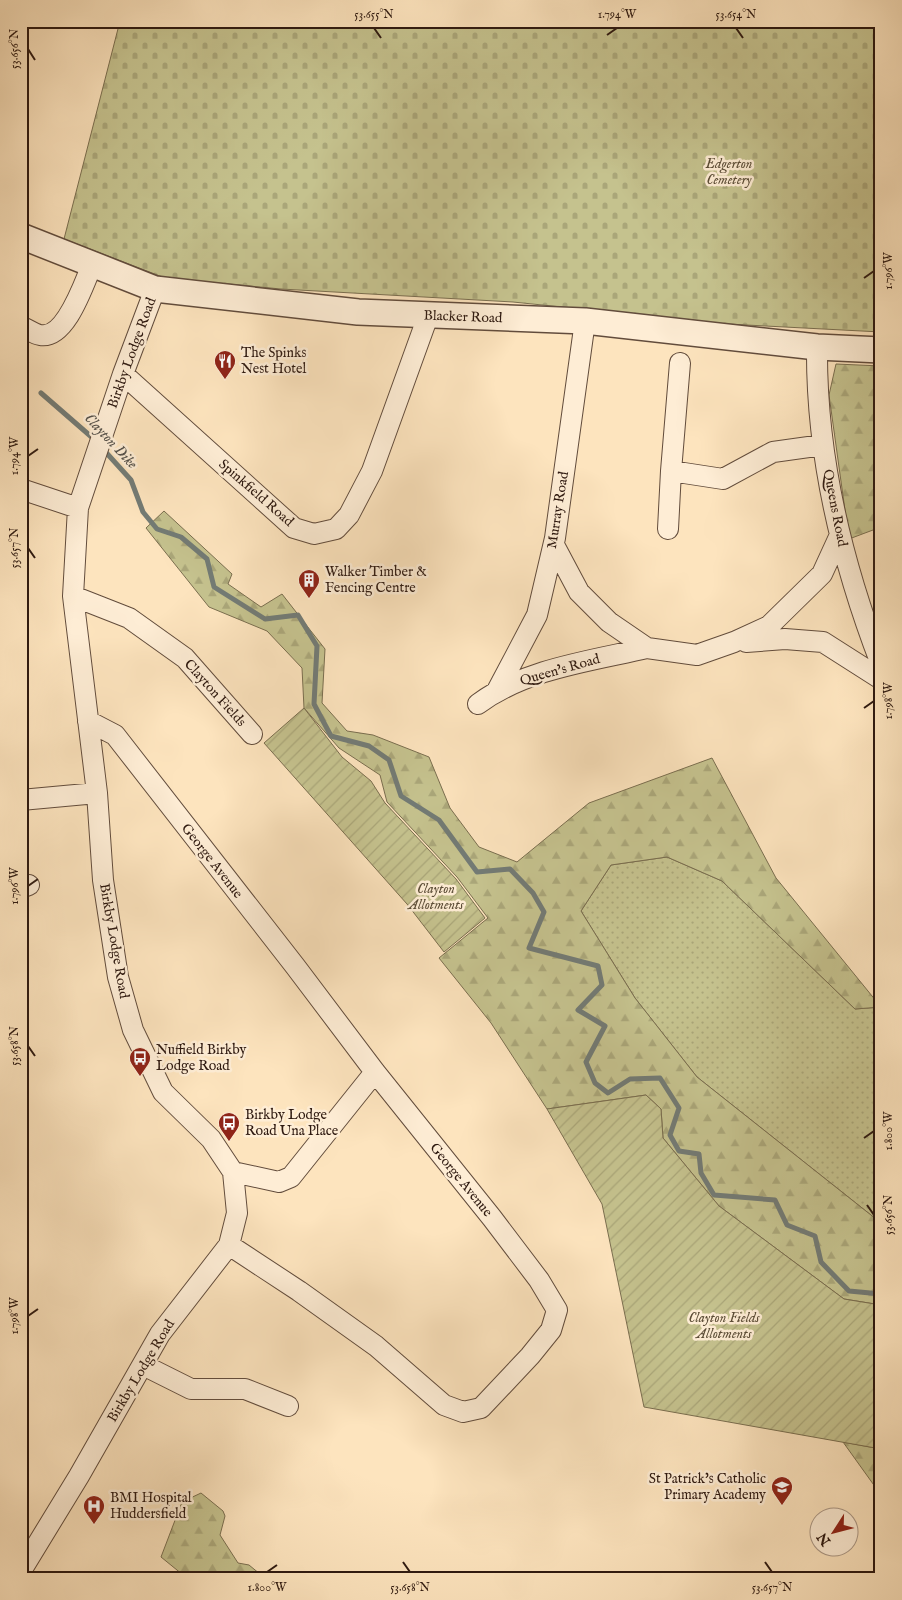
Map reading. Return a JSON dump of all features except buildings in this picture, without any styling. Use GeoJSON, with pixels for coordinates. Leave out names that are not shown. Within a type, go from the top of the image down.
{"type":"FeatureCollection","features":[{"type":"Feature","properties":{"kind":"street","name":"Blacker Road"},"geometry":{"type":"LineString","coordinates":[[21,236],[155,289],[316,308],[428,316],[586,321],[817,347],[881,350]]}},
{"type":"Feature","properties":{"kind":"street"},"geometry":{"type":"LineString","coordinates":[[22,327],[39,335],[46,335],[64,324],[92,265]]}},
{"type":"Feature","properties":{"kind":"street","name":"Birkby Lodge Road"},"geometry":{"type":"LineString","coordinates":[[21,1571],[79,1476],[160,1334],[229,1245],[237,1213],[233,1172],[211,1139],[163,1092],[133,1030],[118,977],[103,880],[97,793],[73,596],[78,508],[96,458],[122,374],[155,289]]}},
{"type":"Feature","properties":{"kind":"street","name":"Spinkfield Road"},"geometry":{"type":"LineString","coordinates":[[122,374],[294,528],[314,534],[336,529],[349,515],[354,506],[372,471],[428,316]]}},
{"type":"Feature","properties":{"kind":"street","name":"Murray Road"},"geometry":{"type":"LineString","coordinates":[[498,689],[537,615],[554,544],[586,321]]}},
{"type":"Feature","properties":{"kind":"street","name":"Queens Road"},"geometry":{"type":"LineString","coordinates":[[817,347],[817,390],[823,445],[839,538],[862,614],[881,664]]}},
{"type":"Feature","properties":{"kind":"street"},"geometry":{"type":"LineString","coordinates":[[668,529],[680,363]]}},
{"type":"Feature","properties":{"kind":"street"},"geometry":{"type":"LineString","coordinates":[[671,471],[723,479],[773,452],[823,445]]}},
{"type":"Feature","properties":{"kind":"street"},"geometry":{"type":"LineString","coordinates":[[21,489],[78,508]]}},
{"type":"Feature","properties":{"kind":"street"},"geometry":{"type":"LineString","coordinates":[[554,544],[579,592],[609,622],[647,648],[697,655],[734,642],[768,626],[794,604],[822,574],[839,538]]}},
{"type":"Feature","properties":{"kind":"street","name":"Clayton Fields"},"geometry":{"type":"LineString","coordinates":[[73,596],[129,618],[185,658],[252,734]]}},
{"type":"Feature","properties":{"kind":"street"},"geometry":{"type":"LineString","coordinates":[[734,642],[785,639],[823,642],[881,679]]}},
{"type":"Feature","properties":{"kind":"street","name":"Queen's Road"},"geometry":{"type":"LineString","coordinates":[[478,704],[498,689],[558,668],[647,648]]}},
{"type":"Feature","properties":{"kind":"street","name":"George Avenue"},"geometry":{"type":"LineString","coordinates":[[88,721],[115,735],[295,966],[374,1072],[492,1218],[539,1280],[557,1310],[552,1330],[530,1356],[481,1408],[463,1412],[444,1405],[376,1346],[299,1291],[229,1245]]}},
{"type":"Feature","properties":{"kind":"street"},"geometry":{"type":"LineString","coordinates":[[21,800],[97,793]]}},
{"type":"Feature","properties":{"kind":"street"},"geometry":{"type":"LineString","coordinates":[[233,1172],[279,1182],[290,1177],[374,1072]]}},
{"type":"Feature","properties":{"kind":"street"},"geometry":{"type":"LineString","coordinates":[[143,1365],[191,1389],[245,1389],[288,1406]]}},
{"type":"Feature","properties":{"kind":"green space","name":"Edgerton Cemetery"},"geometry":{"type":"Polygon","coordinates":[[[120,21],[881,21],[881,332],[727,324],[513,302],[281,289],[165,278],[64,239],[120,21]]]}},
{"type":"Feature","properties":{"kind":"green space"},"geometry":{"type":"Polygon","coordinates":[[[836,364],[881,366],[881,527],[849,539],[829,395],[836,364]]]}},
{"type":"Feature","properties":{"kind":"green space"},"geometry":{"type":"Polygon","coordinates":[[[164,511],[232,574],[228,584],[261,607],[282,594],[325,649],[322,703],[347,731],[373,735],[429,757],[450,808],[479,847],[517,862],[589,803],[712,758],[776,878],[881,1007],[855,1009],[722,881],[667,857],[611,865],[581,911],[635,998],[697,1077],[881,1223],[881,1305],[844,1299],[719,1206],[663,1138],[661,1109],[646,1095],[547,1109],[491,1023],[439,958],[488,918],[457,877],[387,802],[380,775],[339,748],[304,708],[302,668],[267,631],[209,607],[146,528],[164,511]]]}},
{"type":"Feature","properties":{"kind":"green space","name":"Clayton Allotments"},"geometry":{"type":"Polygon","coordinates":[[[304,708],[342,757],[371,781],[385,803],[456,879],[485,918],[444,952],[407,904],[264,743],[304,708]]]}},
{"type":"Feature","properties":{"kind":"green space"},"geometry":{"type":"Polygon","coordinates":[[[667,857],[722,881],[855,1009],[881,1007],[881,1223],[697,1077],[635,998],[581,911],[611,865],[667,857]]]}},
{"type":"Feature","properties":{"kind":"green space","name":"Clayton Fields Allotments"},"geometry":{"type":"Polygon","coordinates":[[[646,1095],[661,1109],[663,1138],[719,1206],[844,1299],[881,1305],[881,1449],[644,1407],[602,1204],[547,1109],[646,1095]]]}},
{"type":"Feature","properties":{"kind":"green space"},"geometry":{"type":"Polygon","coordinates":[[[843,1442],[881,1449],[881,1495],[843,1442]]]}},
{"type":"Feature","properties":{"kind":"green space"},"geometry":{"type":"Polygon","coordinates":[[[201,1493],[223,1511],[225,1516],[220,1535],[238,1563],[249,1565],[266,1579],[188,1579],[161,1557],[182,1502],[201,1493]]]}},
{"type":"Feature","properties":{"kind":"waterway","name":"Clayton Dike"},"geometry":{"type":"LineString","coordinates":[[41,393],[95,440]]}},
{"type":"Feature","properties":{"kind":"waterway","name":"Clayton Dike"},"geometry":{"type":"LineString","coordinates":[[102,448],[131,480],[143,512],[157,529],[181,537],[207,559],[214,587],[265,619],[298,615],[317,646],[314,704],[331,736],[369,746],[389,760],[401,796],[439,820],[477,872],[510,869],[533,893],[544,912],[529,948],[598,966],[602,985],[578,1010],[605,1026],[586,1062],[595,1083],[608,1093],[630,1079],[660,1078],[679,1108],[670,1135],[679,1151],[699,1154],[701,1173],[714,1195],[775,1200],[787,1225],[815,1236],[821,1262],[849,1291],[881,1294]]}},
{"type":"Feature","properties":{"kind":"place","name":"The Spinks Nest Hotel"},"geometry":{"type":"Point","coordinates":[225,380]}},
{"type":"Feature","properties":{"kind":"place","name":"Walker Timber & Fencing Centre"},"geometry":{"type":"Point","coordinates":[309,599]}},
{"type":"Feature","properties":{"kind":"place","name":"Nuffield Birkby Lodge Road"},"geometry":{"type":"Point","coordinates":[140,1077]}},
{"type":"Feature","properties":{"kind":"place","name":"Birkby Lodge Road Una Place"},"geometry":{"type":"Point","coordinates":[229,1142]}},
{"type":"Feature","properties":{"kind":"place","name":"St Patrick's Catholic Primary Academy"},"geometry":{"type":"Point","coordinates":[782,1506]}},
{"type":"Feature","properties":{"kind":"place","name":"BMI Hospital Huddersfield"},"geometry":{"type":"Point","coordinates":[94,1525]}}]}
